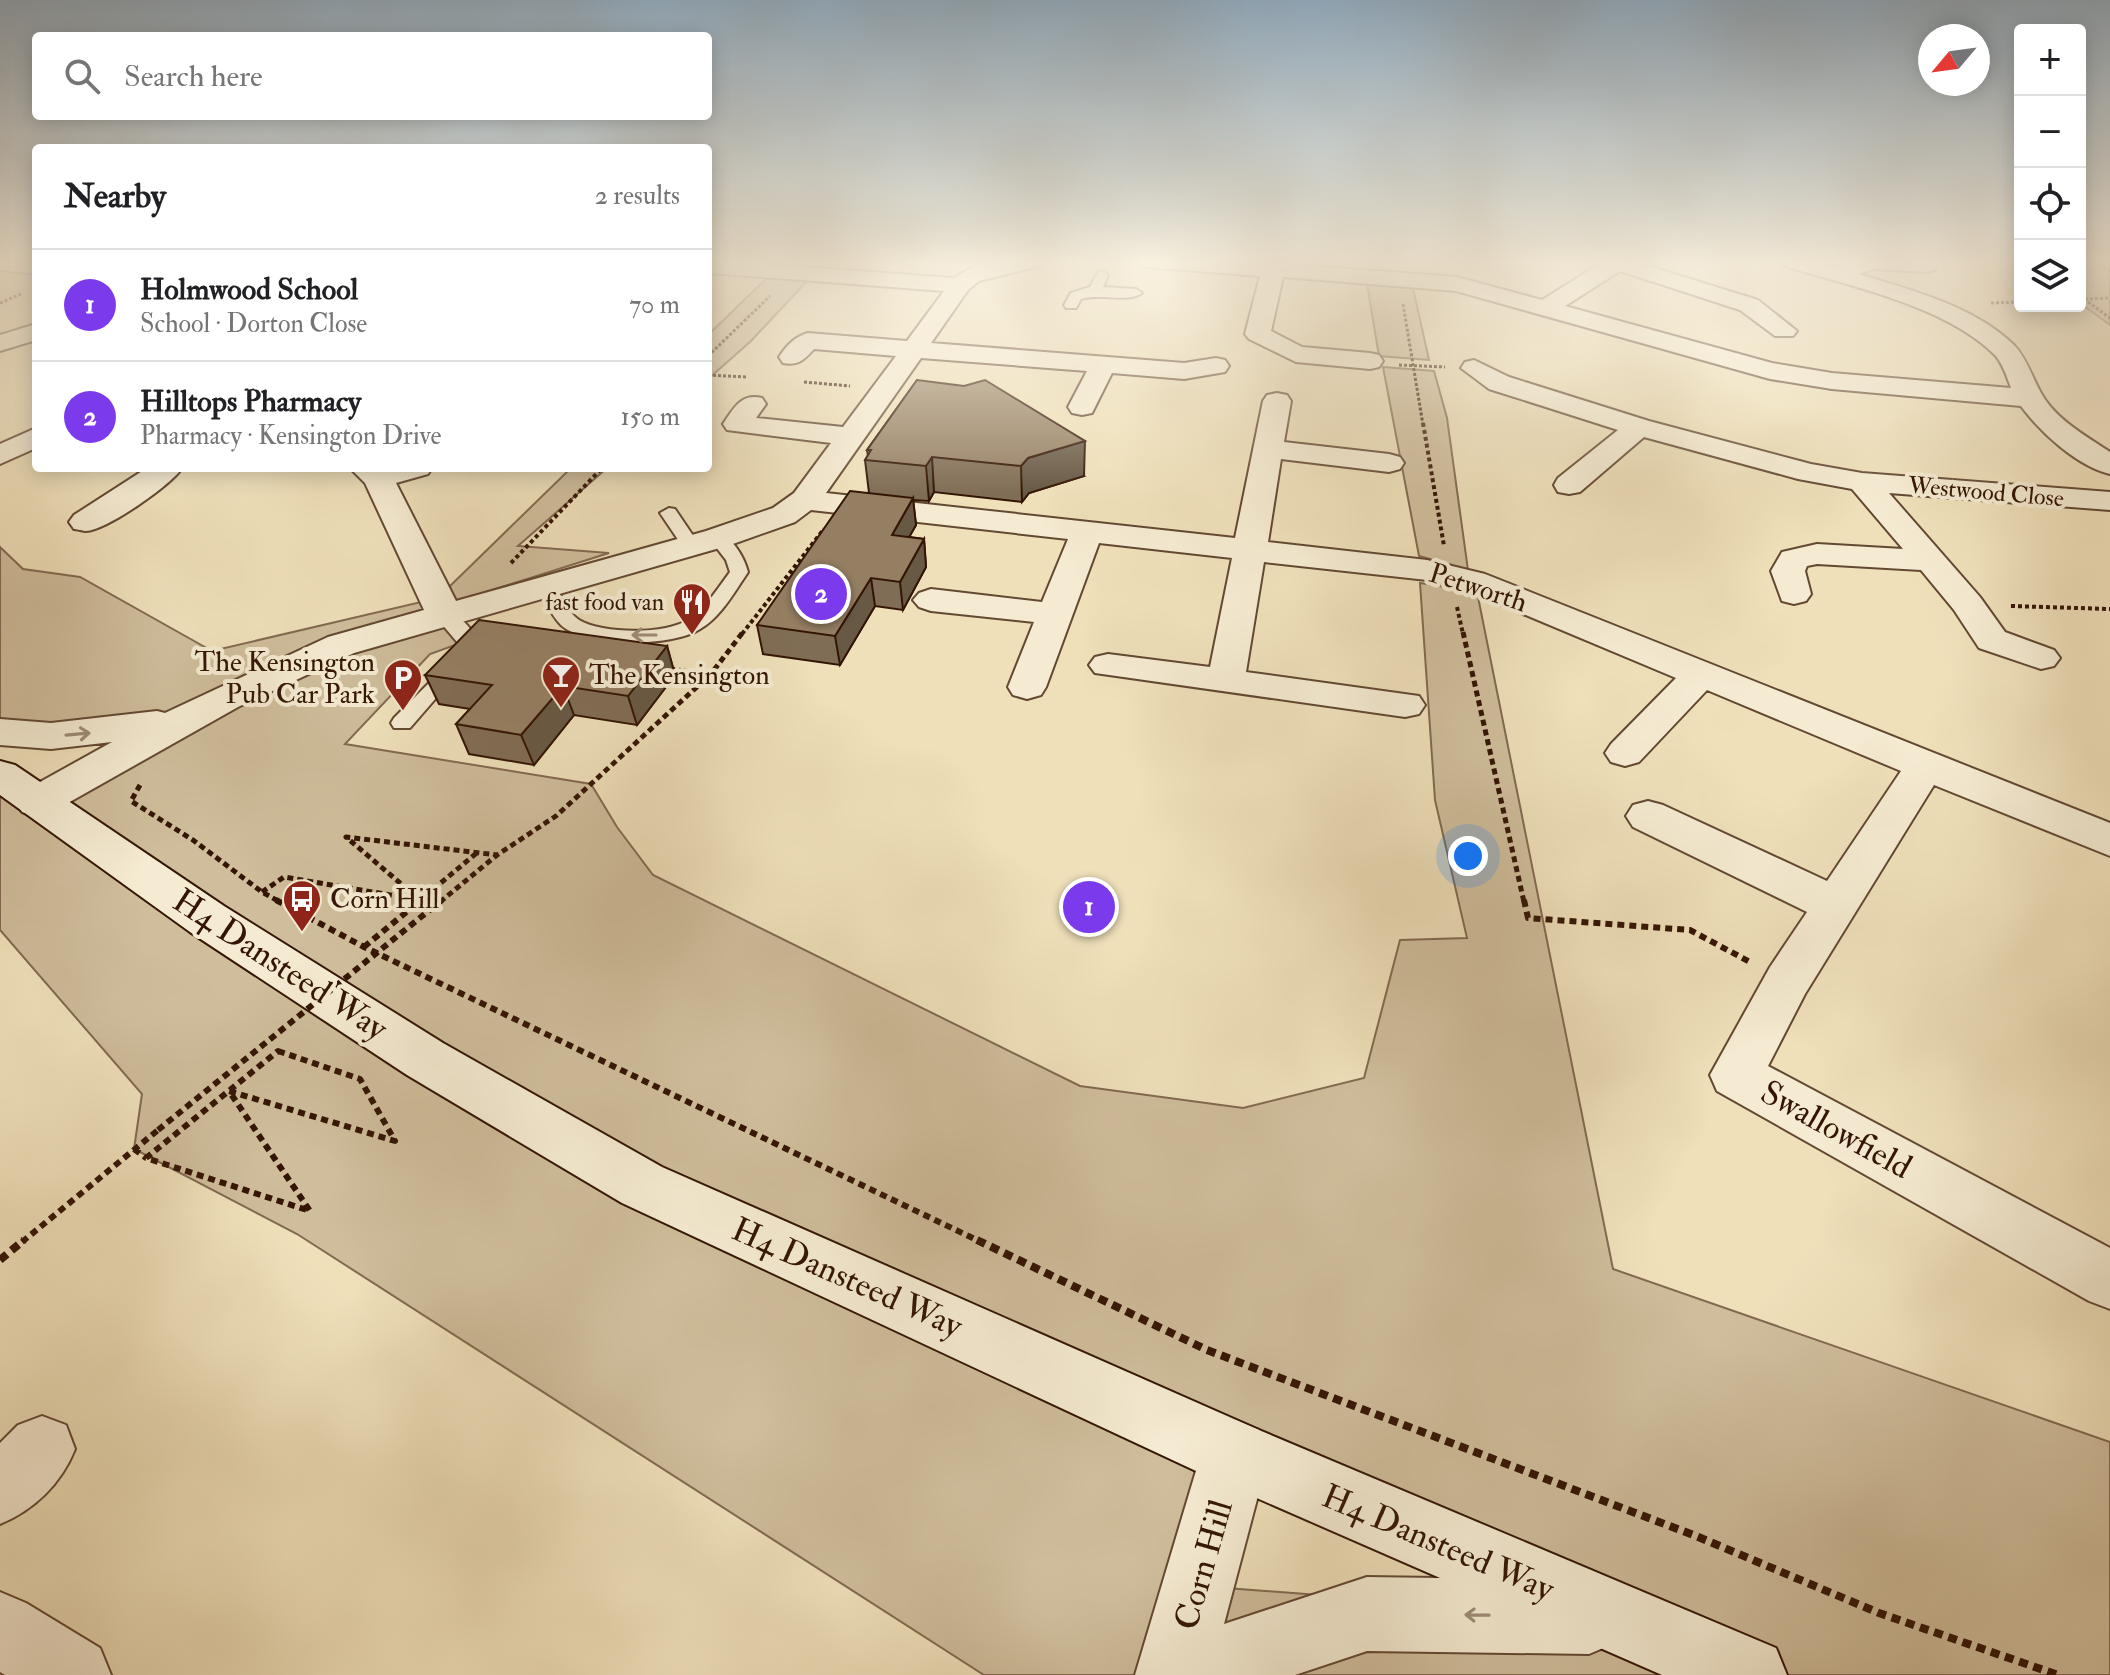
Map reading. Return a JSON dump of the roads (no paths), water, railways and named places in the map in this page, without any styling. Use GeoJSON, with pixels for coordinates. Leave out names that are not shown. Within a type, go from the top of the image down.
{"type":"FeatureCollection","features":[{"type":"Feature","properties":{"kind":"street"},"geometry":{"type":"LineString","coordinates":[[10,783],[179,720],[283,669],[341,645],[705,542],[784,515],[805,500],[920,338]]}},
{"type":"Feature","properties":{"kind":"street"},"geometry":{"type":"LineString","coordinates":[[1266,338],[1296,354],[1370,361]]}},
{"type":"Feature","properties":{"kind":"street"},"geometry":{"type":"LineString","coordinates":[[1653,338],[1770,371],[1832,381],[2030,398]]}},
{"type":"Feature","properties":{"kind":"street"},"geometry":{"type":"LineString","coordinates":[[1988,338],[2003,349],[2021,373],[2030,398],[2073,442],[2110,465]]}},
{"type":"Feature","properties":{"kind":"street"},"geometry":{"type":"LineString","coordinates":[[807,341],[1184,371],[1216,366]]}},
{"type":"Feature","properties":{"kind":"street"},"geometry":{"type":"LineString","coordinates":[[1082,407],[1103,365]]}},
{"type":"Feature","properties":{"kind":"street","name":"Westwood Close"},"geometry":{"type":"LineString","coordinates":[[1474,368],[1499,383],[1639,427],[1809,473],[1862,482],[2110,501]]}},
{"type":"Feature","properties":{"kind":"street"},"geometry":{"type":"LineString","coordinates":[[1226,680],[1277,401]]}},
{"type":"Feature","properties":{"kind":"street"},"geometry":{"type":"LineString","coordinates":[[737,423],[850,437]]}},
{"type":"Feature","properties":{"kind":"street"},"geometry":{"type":"LineString","coordinates":[[1569,485],[1639,427]]}},
{"type":"Feature","properties":{"kind":"street"},"geometry":{"type":"LineString","coordinates":[[0,455],[32,439]]}},
{"type":"Feature","properties":{"kind":"street"},"geometry":{"type":"LineString","coordinates":[[1270,449],[1389,463]]}},
{"type":"Feature","properties":{"kind":"street"},"geometry":{"type":"LineString","coordinates":[[85,522],[117,504],[161,472]]}},
{"type":"Feature","properties":{"kind":"street"},"geometry":{"type":"LineString","coordinates":[[372,473],[445,616]]}},
{"type":"Feature","properties":{"kind":"street","name":"Westwood Close"},"geometry":{"type":"LineString","coordinates":[[1862,482],[1968,604],[1992,640],[2041,658]]}},
{"type":"Feature","properties":{"kind":"street","name":"Petworth"},"geometry":{"type":"LineString","coordinates":[[805,500],[1427,570],[1473,581],[2110,840]]}},
{"type":"Feature","properties":{"kind":"street"},"geometry":{"type":"LineString","coordinates":[[1027,687],[1087,532]]}},
{"type":"Feature","properties":{"kind":"street"},"geometry":{"type":"LineString","coordinates":[[1794,594],[1788,571],[1794,559],[1817,554],[1931,561]]}},
{"type":"Feature","properties":{"kind":"street"},"geometry":{"type":"LineString","coordinates":[[931,600],[1053,614]]}},
{"type":"Feature","properties":{"kind":"street"},"geometry":{"type":"LineString","coordinates":[[1108,665],[1405,705]]}},
{"type":"Feature","properties":{"kind":"street"},"geometry":{"type":"LineString","coordinates":[[1625,753],[1701,674]]}},
{"type":"Feature","properties":{"kind":"street"},"geometry":{"type":"LineString","coordinates":[[0,732],[51,736],[179,720]]}},
{"type":"Feature","properties":{"kind":"street","name":"Swallowfield"},"geometry":{"type":"LineString","coordinates":[[1925,766],[1787,981],[1736,1075],[2110,1280]]}},
{"type":"Feature","properties":{"kind":"street","name":"H4 Dansteed Way"},"geometry":{"type":"LineString","coordinates":[[10,783],[207,919],[425,1059],[642,1185],[1235,1454],[1749,1675]]}},
{"type":"Feature","properties":{"kind":"street"},"geometry":{"type":"LineString","coordinates":[[1648,816],[1835,905]]}},
{"type":"Feature","properties":{"kind":"street","name":"Corn Hill"},"geometry":{"type":"LineString","coordinates":[[1173,1675],[1235,1454]]}},
{"type":"Feature","properties":{"kind":"street","name":"Corn Hill"},"geometry":{"type":"LineString","coordinates":[[1183,1675],[1367,1614],[1611,1618]]}},
{"type":"Feature","properties":{"kind":"street"},"geometry":{"type":"LineString","coordinates":[[0,1629],[73,1675]]}},
{"type":"Feature","properties":{"kind":"lane"},"geometry":{"type":"LineString","coordinates":[[547,588],[568,622],[584,629],[638,636],[665,635],[693,627],[739,572],[735,559],[705,542],[669,513]]}},
{"type":"Feature","properties":{"kind":"lane"},"geometry":{"type":"LineString","coordinates":[[402,723],[473,649],[469,640],[445,616]]}},
{"type":"Feature","properties":{"kind":"place","name":"Hilltops Pharmacy"},"geometry":{"type":"Point","coordinates":[821,594]}},
{"type":"Feature","properties":{"kind":"place","name":"fast food van"},"geometry":{"type":"Point","coordinates":[692,636]}},
{"type":"Feature","properties":{"kind":"place","name":"The Kensington"},"geometry":{"type":"Point","coordinates":[561,709]}},
{"type":"Feature","properties":{"kind":"place","name":"The Kensington Pub Car Park"},"geometry":{"type":"Point","coordinates":[403,712]}},
{"type":"Feature","properties":{"kind":"place","name":"Holmwood School"},"geometry":{"type":"Point","coordinates":[1089,907]}},
{"type":"Feature","properties":{"kind":"place","name":"Corn Hill"},"geometry":{"type":"Point","coordinates":[302,933]}}]}
